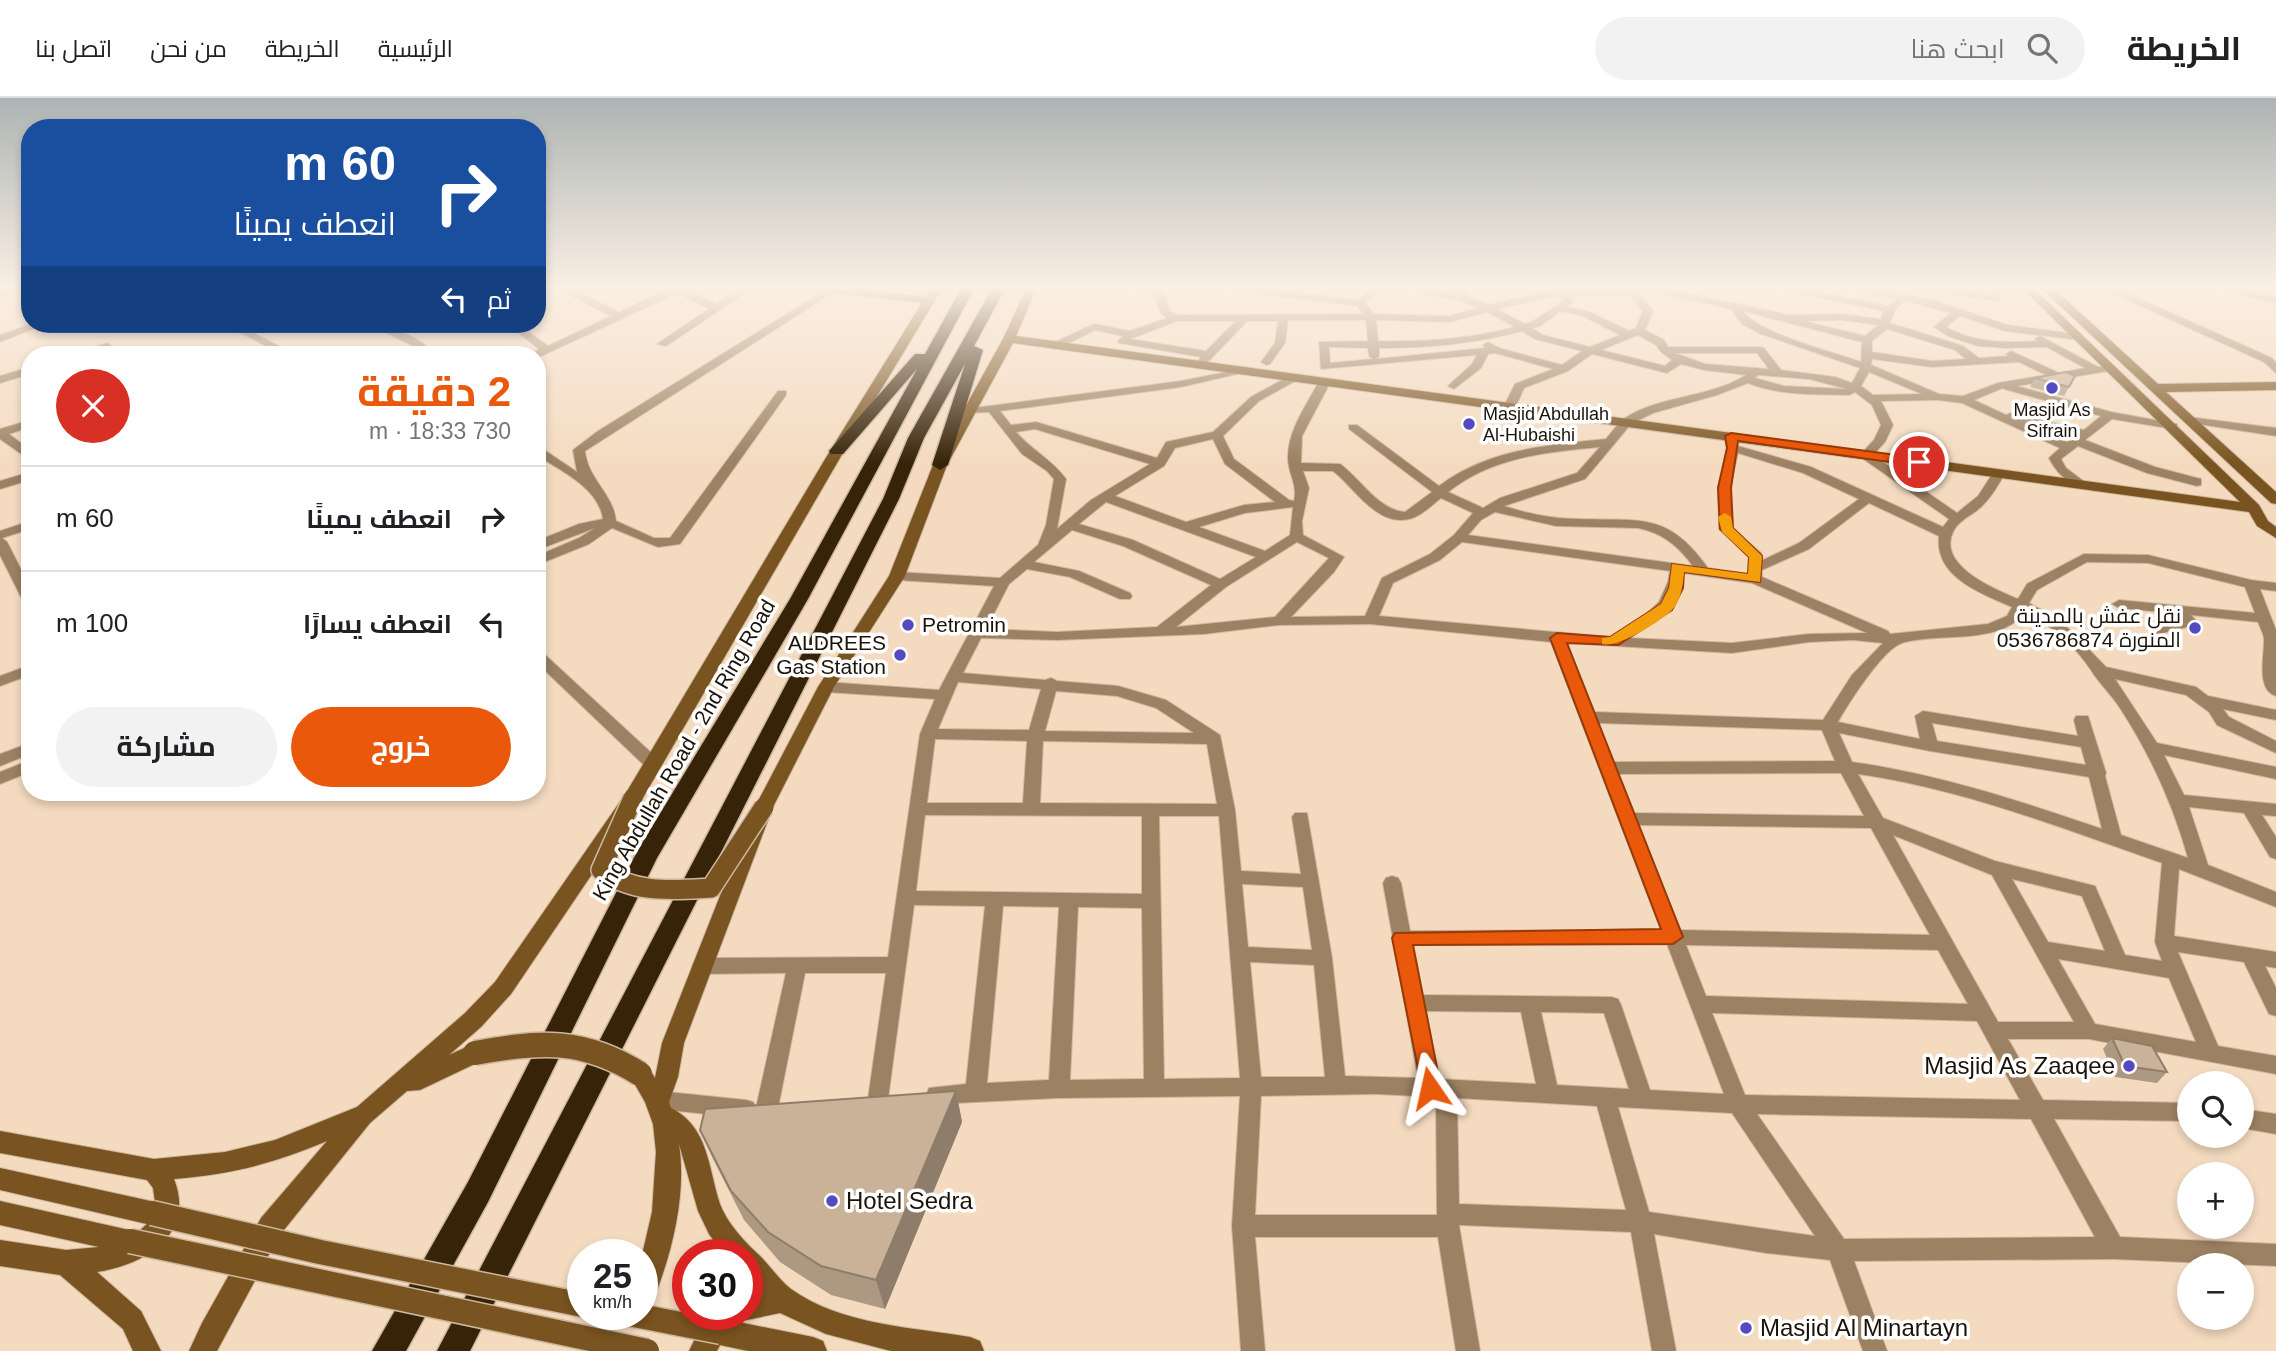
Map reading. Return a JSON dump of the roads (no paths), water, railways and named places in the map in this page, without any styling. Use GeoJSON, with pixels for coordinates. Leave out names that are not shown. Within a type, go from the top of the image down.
{"type":"FeatureCollection","features":[{"type":"Feature","properties":{"kind":"highway"},"geometry":{"type":"LineString","coordinates":[[837,451],[931,345]]}},
{"type":"Feature","properties":{"kind":"highway","name":"King Abdullah Road - 2nd Ring Road"},"geometry":{"type":"LineString","coordinates":[[388,1351],[478,1192],[646,856],[860,492],[936,345]]}},
{"type":"Feature","properties":{"kind":"highway"},"geometry":{"type":"LineString","coordinates":[[453,1351],[891,499],[916,438],[968,345]]}},
{"type":"Feature","properties":{"kind":"highway"},"geometry":{"type":"LineString","coordinates":[[940,465],[977,345]]}},
{"type":"Feature","properties":{"kind":"main road"},"geometry":{"type":"LineString","coordinates":[[902,345],[837,451],[633,798],[601,870],[616,883],[668,890],[711,888],[764,807],[827,687],[897,576],[940,465],[1005,345]]}},
{"type":"Feature","properties":{"kind":"main road"},"geometry":{"type":"LineString","coordinates":[[1062,345],[1204,360],[1242,370],[1627,422],[1732,442],[1866,454],[2254,508]]}},
{"type":"Feature","properties":{"kind":"main road"},"geometry":{"type":"LineString","coordinates":[[2085,345],[2103,369],[2173,426],[2254,508],[2262,523],[2276,537]]}},
{"type":"Feature","properties":{"kind":"main road"},"geometry":{"type":"LineString","coordinates":[[2109,345],[2276,500]]}},
{"type":"Feature","properties":{"kind":"main road"},"geometry":{"type":"LineString","coordinates":[[2155,388],[2276,386]]}},
{"type":"Feature","properties":{"kind":"main road"},"geometry":{"type":"LineString","coordinates":[[203,1351],[270,1227],[365,1114],[473,1020],[503,988],[633,798]]}},
{"type":"Feature","properties":{"kind":"main road"},"geometry":{"type":"LineString","coordinates":[[658,1248],[667,1200],[668,1156],[660,1108],[673,1042],[764,807]]}},
{"type":"Feature","properties":{"kind":"main road"},"geometry":{"type":"LineString","coordinates":[[0,1142],[154,1170],[225,1163],[276,1151],[365,1114],[428,1074],[475,1053],[512,1046],[568,1043],[615,1056],[640,1074],[660,1108],[686,1131],[695,1153],[708,1205],[718,1226],[728,1239]]}},
{"type":"Feature","properties":{"kind":"main road"},"geometry":{"type":"LineString","coordinates":[[0,1253],[66,1263],[127,1253],[150,1238],[167,1215],[170,1198],[164,1181],[154,1170]]}},
{"type":"Feature","properties":{"kind":"main road"},"geometry":{"type":"LineString","coordinates":[[0,1179],[320,1252],[567,1302]]}},
{"type":"Feature","properties":{"kind":"main road"},"geometry":{"type":"LineString","coordinates":[[0,1213],[647,1351]]}},
{"type":"Feature","properties":{"kind":"main road"},"geometry":{"type":"LineString","coordinates":[[66,1263],[132,1320],[147,1351]]}},
{"type":"Feature","properties":{"kind":"main road"},"geometry":{"type":"LineString","coordinates":[[763,1278],[782,1299],[805,1313],[835,1324],[970,1351]]}},
{"type":"Feature","properties":{"kind":"main road"},"geometry":{"type":"LineString","coordinates":[[763,1303],[782,1299]]}},
{"type":"Feature","properties":{"kind":"main road"},"geometry":{"type":"LineString","coordinates":[[658,1320],[813,1351]]}},
{"type":"Feature","properties":{"kind":"main road"},"geometry":{"type":"LineString","coordinates":[[621,1351],[630,1330]]}},
{"type":"Feature","properties":{"kind":"street"},"geometry":{"type":"LineString","coordinates":[[548,351],[560,345]]}},
{"type":"Feature","properties":{"kind":"street"},"geometry":{"type":"LineString","coordinates":[[610,523],[609,511],[601,495],[582,471],[579,450],[742,345]]}},
{"type":"Feature","properties":{"kind":"street"},"geometry":{"type":"LineString","coordinates":[[1142,345],[1204,360],[1217,345]]}},
{"type":"Feature","properties":{"kind":"street"},"geometry":{"type":"LineString","coordinates":[[1266,362],[1278,345]]}},
{"type":"Feature","properties":{"kind":"street"},"geometry":{"type":"LineString","coordinates":[[1323,345],[1325,367],[1490,351],[1564,369]]}},
{"type":"Feature","properties":{"kind":"street"},"geometry":{"type":"LineString","coordinates":[[1359,345],[1387,345]]}},
{"type":"Feature","properties":{"kind":"street"},"geometry":{"type":"LineString","coordinates":[[1485,345],[1490,351]]}},
{"type":"Feature","properties":{"kind":"street"},"geometry":{"type":"LineString","coordinates":[[1568,345],[1667,370],[1679,360]]}},
{"type":"Feature","properties":{"kind":"street"},"geometry":{"type":"LineString","coordinates":[[1510,406],[1519,386],[1579,362],[1591,350],[1601,345]]}},
{"type":"Feature","properties":{"kind":"street"},"geometry":{"type":"LineString","coordinates":[[1662,345],[1679,360],[1751,376],[1765,387],[1786,390],[1858,390]]}},
{"type":"Feature","properties":{"kind":"street"},"geometry":{"type":"LineString","coordinates":[[1806,345],[1867,361],[1932,364],[2018,359]]}},
{"type":"Feature","properties":{"kind":"street"},"geometry":{"type":"LineString","coordinates":[[1858,390],[1867,361],[1867,345]]}},
{"type":"Feature","properties":{"kind":"street"},"geometry":{"type":"LineString","coordinates":[[1951,345],[2022,382]]}},
{"type":"Feature","properties":{"kind":"street"},"geometry":{"type":"LineString","coordinates":[[1993,345],[2024,345]]}},
{"type":"Feature","properties":{"kind":"street"},"geometry":{"type":"LineString","coordinates":[[2051,345],[2103,369]]}},
{"type":"Feature","properties":{"kind":"street"},"geometry":{"type":"LineString","coordinates":[[2240,345],[2272,359],[2276,370]]}},
{"type":"Feature","properties":{"kind":"street"},"geometry":{"type":"LineString","coordinates":[[1372,346],[1375,362]]}},
{"type":"Feature","properties":{"kind":"street"},"geometry":{"type":"LineString","coordinates":[[2000,347],[2018,359],[2061,375],[2068,393]]}},
{"type":"Feature","properties":{"kind":"street"},"geometry":{"type":"LineString","coordinates":[[1712,348],[1716,369]]}},
{"type":"Feature","properties":{"kind":"street"},"geometry":{"type":"LineString","coordinates":[[1665,350],[1760,350],[1776,371]]}},
{"type":"Feature","properties":{"kind":"street"},"geometry":{"type":"LineString","coordinates":[[1454,386],[1490,351]]}},
{"type":"Feature","properties":{"kind":"street"},"geometry":{"type":"LineString","coordinates":[[1867,361],[1938,397]]}},
{"type":"Feature","properties":{"kind":"street"},"geometry":{"type":"LineString","coordinates":[[1964,400],[2002,385],[2103,369]]}},
{"type":"Feature","properties":{"kind":"street"},"geometry":{"type":"LineString","coordinates":[[970,411],[1181,384],[1242,370]]}},
{"type":"Feature","properties":{"kind":"street"},"geometry":{"type":"LineString","coordinates":[[1370,620],[1388,581],[1435,556],[1459,538],[1488,510],[1581,475],[1627,422],[1649,411],[1692,401],[1751,376],[1776,371],[1810,375],[1875,398],[1938,397],[1964,400],[1993,414],[2078,441],[2151,470],[2197,482]]}},
{"type":"Feature","properties":{"kind":"street"},"geometry":{"type":"LineString","coordinates":[[0,380],[21,373]]}},
{"type":"Feature","properties":{"kind":"street"},"geometry":{"type":"LineString","coordinates":[[878,1100],[928,734],[944,695],[1003,582],[1105,497],[1160,463],[1170,445],[1217,435],[1255,399],[1295,377]]}},
{"type":"Feature","properties":{"kind":"street"},"geometry":{"type":"LineString","coordinates":[[1297,537],[1294,504],[1303,488],[1296,467],[1296,436],[1325,381]]}},
{"type":"Feature","properties":{"kind":"street"},"geometry":{"type":"LineString","coordinates":[[2002,385],[2068,393],[2110,415],[2173,426]]}},
{"type":"Feature","properties":{"kind":"street"},"geometry":{"type":"LineString","coordinates":[[546,543],[584,528],[610,523],[656,544],[675,541],[782,393]]}},
{"type":"Feature","properties":{"kind":"street"},"geometry":{"type":"LineString","coordinates":[[1875,398],[1883,410],[1887,425],[1879,442],[1866,454],[1956,518]]}},
{"type":"Feature","properties":{"kind":"street"},"geometry":{"type":"LineString","coordinates":[[993,410],[1026,451],[1051,468],[1060,479],[1052,525],[1043,548]]}},
{"type":"Feature","properties":{"kind":"street"},"geometry":{"type":"LineString","coordinates":[[1993,414],[2034,419],[2078,441]]}},
{"type":"Feature","properties":{"kind":"street"},"geometry":{"type":"LineString","coordinates":[[2080,483],[2061,470],[2055,458],[2110,415]]}},
{"type":"Feature","properties":{"kind":"street"},"geometry":{"type":"LineString","coordinates":[[2189,420],[2276,432]]}},
{"type":"Feature","properties":{"kind":"street"},"geometry":{"type":"LineString","coordinates":[[1010,429],[1036,425],[1160,463]]}},
{"type":"Feature","properties":{"kind":"street"},"geometry":{"type":"LineString","coordinates":[[0,433],[21,426]]}},
{"type":"Feature","properties":{"kind":"street"},"geometry":{"type":"LineString","coordinates":[[1353,427],[1439,492],[1488,510],[1557,523],[1640,523],[1665,532],[1689,548],[1703,571]]}},
{"type":"Feature","properties":{"kind":"street"},"geometry":{"type":"LineString","coordinates":[[0,433],[21,449]]}},
{"type":"Feature","properties":{"kind":"street"},"geometry":{"type":"LineString","coordinates":[[1217,435],[1229,461],[1294,504]]}},
{"type":"Feature","properties":{"kind":"street"},"geometry":{"type":"LineString","coordinates":[[1296,467],[1336,467],[1374,502],[1401,516],[1413,513],[1468,472],[1504,457],[1546,448],[1611,442]]}},
{"type":"Feature","properties":{"kind":"street"},"geometry":{"type":"LineString","coordinates":[[1755,574],[1756,556],[1726,529],[1724,488],[1732,442],[1807,470],[1944,533]]}},
{"type":"Feature","properties":{"kind":"street"},"geometry":{"type":"LineString","coordinates":[[546,455],[601,495]]}},
{"type":"Feature","properties":{"kind":"street"},"geometry":{"type":"LineString","coordinates":[[0,475],[21,469]]}},
{"type":"Feature","properties":{"kind":"street"},"geometry":{"type":"LineString","coordinates":[[1999,473],[1980,501],[1956,518],[1944,533],[1945,549],[1957,570],[1982,588],[2049,618],[2064,630],[2098,670],[2151,747],[2178,800],[2200,869]]}},
{"type":"Feature","properties":{"kind":"street"},"geometry":{"type":"LineString","coordinates":[[0,485],[21,478]]}},
{"type":"Feature","properties":{"kind":"street"},"geometry":{"type":"LineString","coordinates":[[1105,497],[1266,556]]}},
{"type":"Feature","properties":{"kind":"street"},"geometry":{"type":"LineString","coordinates":[[1755,574],[1804,546],[1869,497]]}},
{"type":"Feature","properties":{"kind":"street"},"geometry":{"type":"LineString","coordinates":[[1188,526],[1244,509],[1294,504]]}},
{"type":"Feature","properties":{"kind":"street"},"geometry":{"type":"LineString","coordinates":[[546,557],[584,541],[610,523]]}},
{"type":"Feature","properties":{"kind":"street"},"geometry":{"type":"LineString","coordinates":[[1070,525],[1128,543],[1221,584]]}},
{"type":"Feature","properties":{"kind":"street"},"geometry":{"type":"LineString","coordinates":[[0,535],[21,528]]}},
{"type":"Feature","properties":{"kind":"street"},"geometry":{"type":"LineString","coordinates":[[1162,631],[1221,584],[1297,537]]}},
{"type":"Feature","properties":{"kind":"street"},"geometry":{"type":"LineString","coordinates":[[1279,621],[1329,569],[1337,556],[1297,537]]}},
{"type":"Feature","properties":{"kind":"street"},"geometry":{"type":"LineString","coordinates":[[1459,538],[1703,571],[1755,574],[1895,639]]}},
{"type":"Feature","properties":{"kind":"street"},"geometry":{"type":"LineString","coordinates":[[0,542],[21,583]]}},
{"type":"Feature","properties":{"kind":"street"},"geometry":{"type":"LineString","coordinates":[[977,632],[1057,636],[1204,630],[1279,621],[1370,620],[1557,638],[1732,648],[1809,638],[1853,636],[1895,639],[1991,628],[2012,619],[2032,587],[2084,558],[2147,559],[2251,584],[2276,587]]}},
{"type":"Feature","properties":{"kind":"street"},"geometry":{"type":"LineString","coordinates":[[1024,564],[1074,574],[1125,596]]}},
{"type":"Feature","properties":{"kind":"street"},"geometry":{"type":"LineString","coordinates":[[1613,641],[1667,607],[1676,588],[1677,567]]}},
{"type":"Feature","properties":{"kind":"street"},"geometry":{"type":"LineString","coordinates":[[897,576],[1003,582]]}},
{"type":"Feature","properties":{"kind":"street"},"geometry":{"type":"LineString","coordinates":[[2251,584],[2271,636],[2272,673],[2276,691]]}},
{"type":"Feature","properties":{"kind":"street"},"geometry":{"type":"LineString","coordinates":[[2119,604],[2264,618]]}},
{"type":"Feature","properties":{"kind":"street"},"geometry":{"type":"LineString","coordinates":[[2151,641],[2158,630],[2190,622],[2178,611]]}},
{"type":"Feature","properties":{"kind":"street"},"geometry":{"type":"LineString","coordinates":[[1557,638],[1738,1104],[1838,1250],[1875,1351]]}},
{"type":"Feature","properties":{"kind":"street"},"geometry":{"type":"LineString","coordinates":[[1828,725],[1857,678],[1895,639]]}},
{"type":"Feature","properties":{"kind":"street"},"geometry":{"type":"LineString","coordinates":[[546,663],[652,763]]}},
{"type":"Feature","properties":{"kind":"street"},"geometry":{"type":"LineString","coordinates":[[2098,670],[2191,691],[2215,708],[2223,721],[2276,748]]}},
{"type":"Feature","properties":{"kind":"street"},"geometry":{"type":"LineString","coordinates":[[0,681],[21,673]]}},
{"type":"Feature","properties":{"kind":"street"},"geometry":{"type":"LineString","coordinates":[[954,677],[1051,683],[1118,691],[1161,705],[1214,739],[1227,810],[1251,1086],[1243,1226],[1253,1351]]}},
{"type":"Feature","properties":{"kind":"street"},"geometry":{"type":"LineString","coordinates":[[1031,809],[1035,736],[1051,683]]}},
{"type":"Feature","properties":{"kind":"street"},"geometry":{"type":"LineString","coordinates":[[827,687],[944,695]]}},
{"type":"Feature","properties":{"kind":"street"},"geometry":{"type":"LineString","coordinates":[[2202,699],[2276,715]]}},
{"type":"Feature","properties":{"kind":"street"},"geometry":{"type":"LineString","coordinates":[[1930,746],[1923,716],[2089,743]]}},
{"type":"Feature","properties":{"kind":"street"},"geometry":{"type":"LineString","coordinates":[[1588,718],[1828,725],[1930,746],[2050,762],[2098,773]]}},
{"type":"Feature","properties":{"kind":"street"},"geometry":{"type":"LineString","coordinates":[[2082,720],[2098,773],[2113,839]]}},
{"type":"Feature","properties":{"kind":"street"},"geometry":{"type":"LineString","coordinates":[[1828,725],[1846,767],[2114,1248]]}},
{"type":"Feature","properties":{"kind":"street"},"geometry":{"type":"LineString","coordinates":[[928,734],[1214,739]]}},
{"type":"Feature","properties":{"kind":"street"},"geometry":{"type":"LineString","coordinates":[[2151,747],[2276,773]]}},
{"type":"Feature","properties":{"kind":"street"},"geometry":{"type":"LineString","coordinates":[[0,760],[21,752]]}},
{"type":"Feature","properties":{"kind":"street"},"geometry":{"type":"LineString","coordinates":[[1608,768],[1846,767],[1889,773],[1996,799],[2200,869],[2276,900]]}},
{"type":"Feature","properties":{"kind":"street"},"geometry":{"type":"LineString","coordinates":[[0,778],[21,770]]}},
{"type":"Feature","properties":{"kind":"street"},"geometry":{"type":"LineString","coordinates":[[2178,800],[2276,810]]}},
{"type":"Feature","properties":{"kind":"street"},"geometry":{"type":"LineString","coordinates":[[2249,807],[2276,852]]}},
{"type":"Feature","properties":{"kind":"street"},"geometry":{"type":"LineString","coordinates":[[917,809],[1227,810]]}},
{"type":"Feature","properties":{"kind":"street"},"geometry":{"type":"LineString","coordinates":[[1150,810],[1154,1087]]}},
{"type":"Feature","properties":{"kind":"street"},"geometry":{"type":"LineString","coordinates":[[1301,817],[1323,958],[1336,1086]]}},
{"type":"Feature","properties":{"kind":"street"},"geometry":{"type":"LineString","coordinates":[[1628,819],[1877,822],[1994,868],[2089,891],[2118,961]]}},
{"type":"Feature","properties":{"kind":"street"},"geometry":{"type":"LineString","coordinates":[[2171,859],[2164,942],[2211,1054]]}},
{"type":"Feature","properties":{"kind":"street"},"geometry":{"type":"LineString","coordinates":[[1994,868],[1998,870],[2045,949],[2089,1031]]}},
{"type":"Feature","properties":{"kind":"street"},"geometry":{"type":"LineString","coordinates":[[1233,877],[1311,881]]}},
{"type":"Feature","properties":{"kind":"street"},"geometry":{"type":"LineString","coordinates":[[1392,883],[1414,1003],[1438,1088],[1448,1220],[1468,1351]]}},
{"type":"Feature","properties":{"kind":"street"},"geometry":{"type":"LineString","coordinates":[[905,898],[1152,901]]}},
{"type":"Feature","properties":{"kind":"street"},"geometry":{"type":"LineString","coordinates":[[976,1093],[995,899]]}},
{"type":"Feature","properties":{"kind":"street"},"geometry":{"type":"LineString","coordinates":[[1059,1089],[1069,900]]}},
{"type":"Feature","properties":{"kind":"street"},"geometry":{"type":"LineString","coordinates":[[1402,938],[1673,937],[1944,943]]}},
{"type":"Feature","properties":{"kind":"street"},"geometry":{"type":"LineString","coordinates":[[2164,942],[2276,960]]}},
{"type":"Feature","properties":{"kind":"street"},"geometry":{"type":"LineString","coordinates":[[2045,949],[2176,971]]}},
{"type":"Feature","properties":{"kind":"street"},"geometry":{"type":"LineString","coordinates":[[1240,954],[1323,958]]}},
{"type":"Feature","properties":{"kind":"street"},"geometry":{"type":"LineString","coordinates":[[2249,955],[2276,1008]]}},
{"type":"Feature","properties":{"kind":"street"},"geometry":{"type":"LineString","coordinates":[[702,966],[896,965]]}},
{"type":"Feature","properties":{"kind":"street"},"geometry":{"type":"LineString","coordinates":[[767,1108],[797,966]]}},
{"type":"Feature","properties":{"kind":"street"},"geometry":{"type":"LineString","coordinates":[[1414,1003],[1611,1005],[1643,1099]]}},
{"type":"Feature","properties":{"kind":"street"},"geometry":{"type":"LineString","coordinates":[[1529,1004],[1549,1094]]}},
{"type":"Feature","properties":{"kind":"street"},"geometry":{"type":"LineString","coordinates":[[1699,1004],[1988,1021],[2089,1031],[2276,1065]]}},
{"type":"Feature","properties":{"kind":"street"},"geometry":{"type":"LineString","coordinates":[[850,1102],[1059,1089],[1336,1086],[1438,1088],[1738,1104],[2177,1112]]}},
{"type":"Feature","properties":{"kind":"street"},"geometry":{"type":"LineString","coordinates":[[1605,1098],[1640,1221],[1664,1351]]}},
{"type":"Feature","properties":{"kind":"street"},"geometry":{"type":"LineString","coordinates":[[660,1108],[741,1110],[795,1106]]}},
{"type":"Feature","properties":{"kind":"street"},"geometry":{"type":"LineString","coordinates":[[2254,1121],[2276,1124]]}},
{"type":"Feature","properties":{"kind":"street"},"geometry":{"type":"LineString","coordinates":[[1243,1226],[1448,1220],[1640,1221],[1766,1242],[1838,1250],[2114,1248],[2276,1255]]}},
{"type":"Feature","properties":{"kind":"place","name":"Masjid As Sifrain"},"geometry":{"type":"Point","coordinates":[2052,388]}},
{"type":"Feature","properties":{"kind":"place","name":"Masjid Abdullah Al-Hubaishi"},"geometry":{"type":"Point","coordinates":[1469,424]}},
{"type":"Feature","properties":{"kind":"place","name":"Petromin"},"geometry":{"type":"Point","coordinates":[908,625]}},
{"type":"Feature","properties":{"kind":"place","name":"نقل عفش بالمدينة المنورة 0536786874"},"geometry":{"type":"Point","coordinates":[2195,628]}},
{"type":"Feature","properties":{"kind":"place","name":"ALDREES Gas Station"},"geometry":{"type":"Point","coordinates":[900,655]}},
{"type":"Feature","properties":{"kind":"place","name":"Masjid As Zaaqee"},"geometry":{"type":"Point","coordinates":[2129,1066]}},
{"type":"Feature","properties":{"kind":"place","name":"Hotel Sedra"},"geometry":{"type":"Point","coordinates":[832,1201]}},
{"type":"Feature","properties":{"kind":"place","name":"Masjid Al Minartayn"},"geometry":{"type":"Point","coordinates":[1746,1328]}}]}
